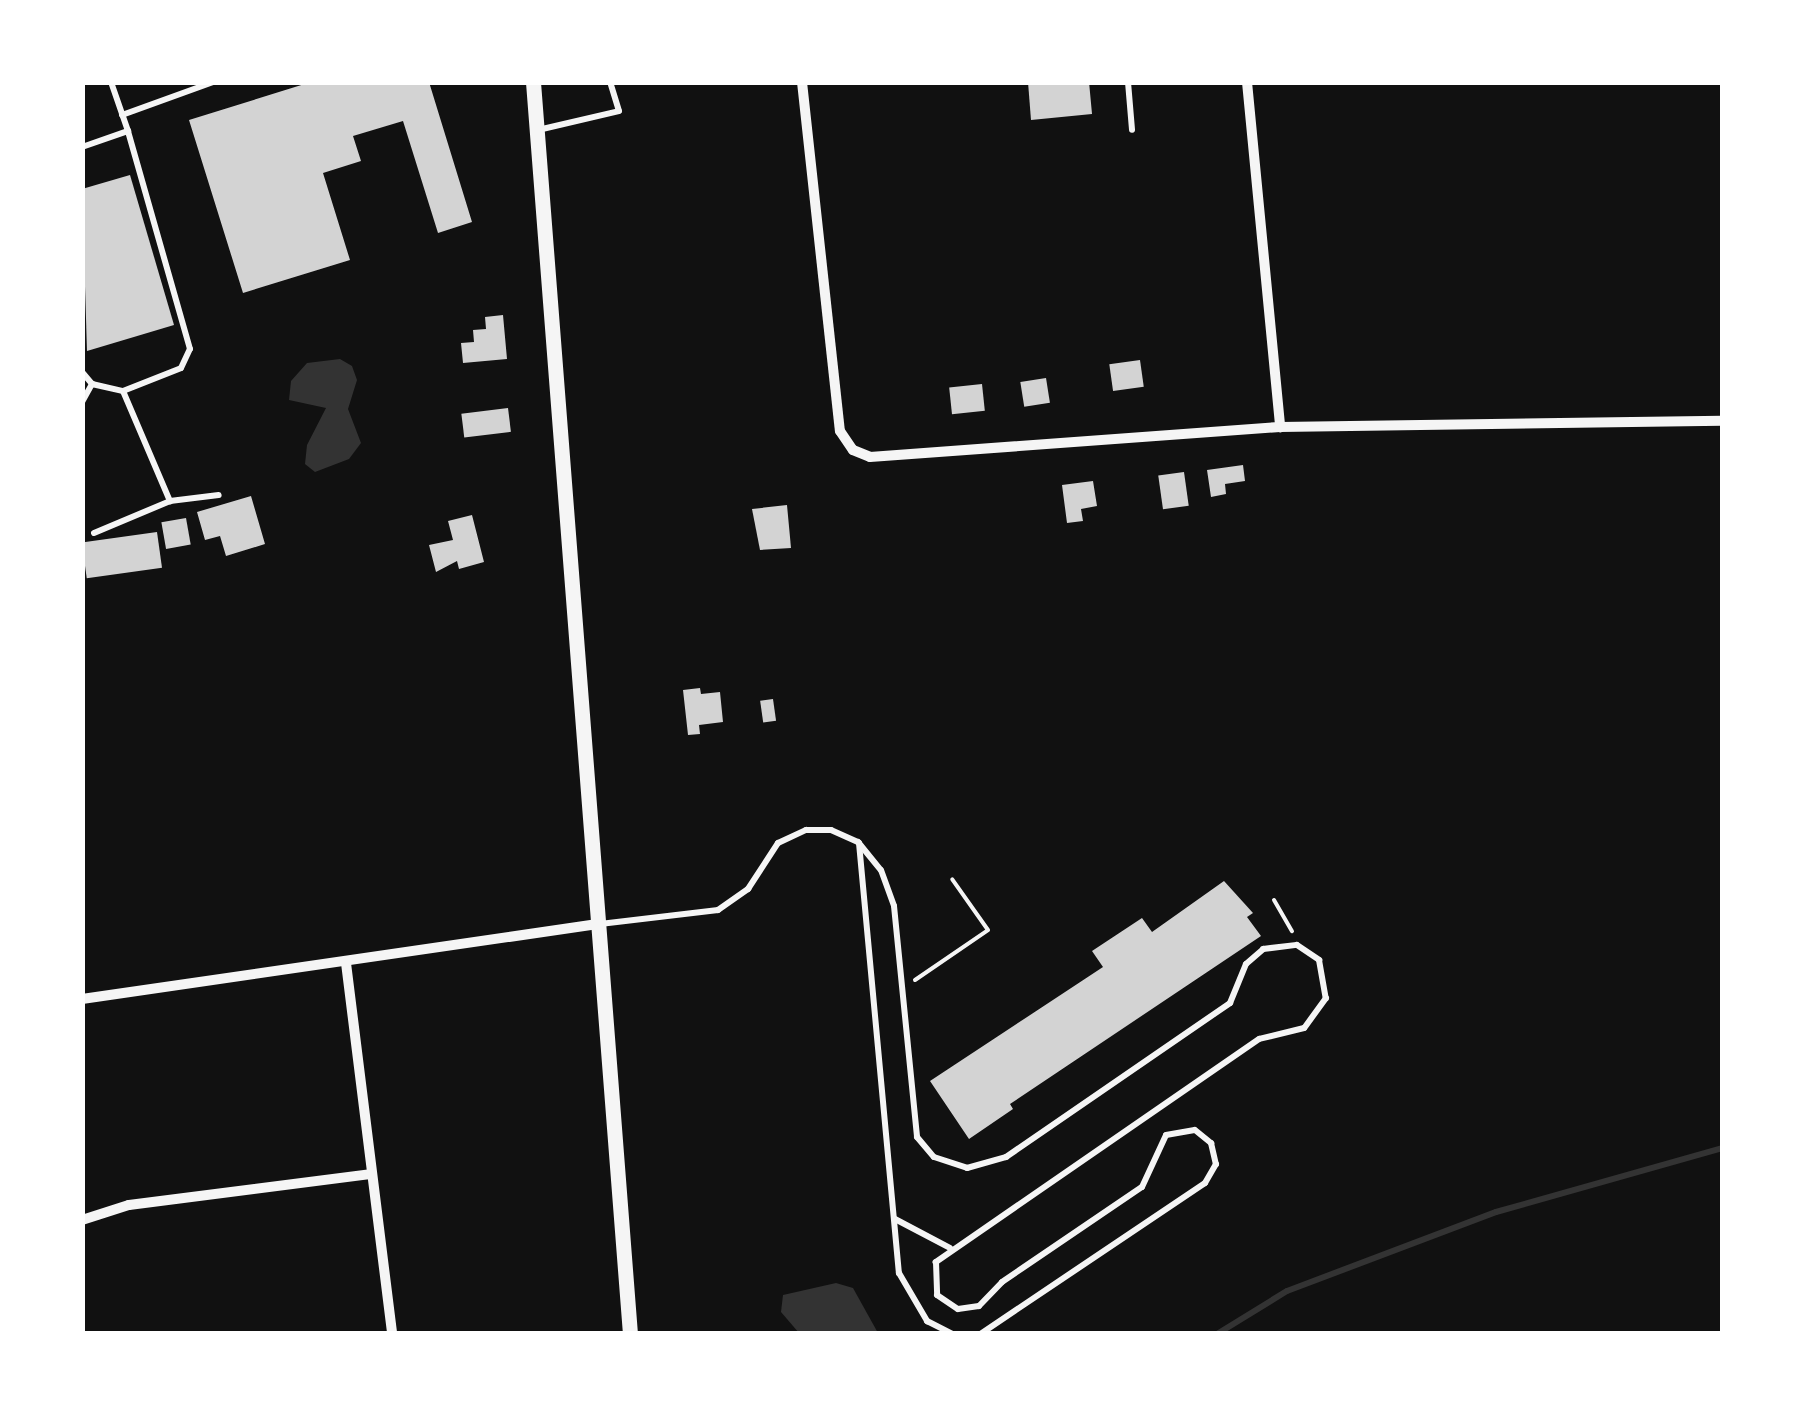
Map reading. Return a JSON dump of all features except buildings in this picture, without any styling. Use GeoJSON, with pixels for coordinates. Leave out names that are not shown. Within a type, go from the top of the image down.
{"type":"FeatureCollection","features":[{"type":"Feature","properties":{"kind":"street"},"geometry":{"type":"LineString","coordinates":[[534,82],[630,1334]]}},
{"type":"Feature","properties":{"kind":"street"},"geometry":{"type":"LineString","coordinates":[[802,82],[840,431],[854,450],[897,459],[1280,428],[1722,420]]}},
{"type":"Feature","properties":{"kind":"street"},"geometry":{"type":"LineString","coordinates":[[1248,82],[1280,428]]}},
{"type":"Feature","properties":{"kind":"street"},"geometry":{"type":"LineString","coordinates":[[82,999],[598,924]]}},
{"type":"Feature","properties":{"kind":"street"},"geometry":{"type":"LineString","coordinates":[[346,963],[392,1334]]}},
{"type":"Feature","properties":{"kind":"street"},"geometry":{"type":"LineString","coordinates":[[82,1220],[128,1205],[372,1174]]}},
{"type":"Feature","properties":{"kind":"lane"},"geometry":{"type":"LineString","coordinates":[[82,372],[92,384],[123,391],[181,368],[190,349],[111,82]]}},
{"type":"Feature","properties":{"kind":"lane"},"geometry":{"type":"LineString","coordinates":[[122,116],[213,82]]}},
{"type":"Feature","properties":{"kind":"lane"},"geometry":{"type":"LineString","coordinates":[[537,130],[619,111],[610,82]]}},
{"type":"Feature","properties":{"kind":"lane"},"geometry":{"type":"LineString","coordinates":[[1128,82],[1132,130]]}},
{"type":"Feature","properties":{"kind":"lane"},"geometry":{"type":"LineString","coordinates":[[82,147],[128,131]]}},
{"type":"Feature","properties":{"kind":"lane"},"geometry":{"type":"LineString","coordinates":[[82,402],[92,384]]}},
{"type":"Feature","properties":{"kind":"lane"},"geometry":{"type":"LineString","coordinates":[[123,391],[170,501]]}},
{"type":"Feature","properties":{"kind":"lane"},"geometry":{"type":"LineString","coordinates":[[94,533],[170,501],[219,495]]}},
{"type":"Feature","properties":{"kind":"lane"},"geometry":{"type":"LineString","coordinates":[[598,924],[718,910],[748,889],[778,844],[806,830],[832,830],[858,842],[882,870],[894,906],[912,1120],[925,1149],[949,1164],[982,1168],[1006,1157],[1230,1002],[1254,956],[1274,945],[1298,945],[1318,960],[1327,983],[1313,1020],[1260,1039],[951,1248],[932,1273],[936,1295],[958,1309],[979,1306],[1002,1282],[1142,1187],[1166,1135],[1195,1130],[1211,1143],[1216,1164],[1205,1183],[980,1334]]}},
{"type":"Feature","properties":{"kind":"lane"},"geometry":{"type":"LineString","coordinates":[[858,842],[902,1284],[927,1321],[953,1334]]}},
{"type":"Feature","properties":{"kind":"lane"},"geometry":{"type":"LineString","coordinates":[[893,1218],[951,1248]]}},
{"type":"Feature","properties":{"kind":"path"},"geometry":{"type":"LineString","coordinates":[[915,980],[988,930],[952,880]]}},
{"type":"Feature","properties":{"kind":"path"},"geometry":{"type":"LineString","coordinates":[[1274,900],[1298,945]]}},
{"type":"Feature","properties":{"kind":"shaded area"},"geometry":{"type":"Polygon","coordinates":[[[340,359],[352,366],[357,380],[348,409],[361,443],[349,459],[315,472],[305,464],[307,445],[326,408],[289,400],[291,381],[307,363],[340,359]]]}},
{"type":"Feature","properties":{"kind":"shaded area"},"geometry":{"type":"Polygon","coordinates":[[[836,1283],[853,1288],[878,1333],[799,1333],[781,1312],[783,1295],[836,1283]]]}},
{"type":"Feature","properties":{"kind":"waterway"},"geometry":{"type":"LineString","coordinates":[[1217,1334],[1287,1291],[1496,1212],[1722,1148]]}}]}
